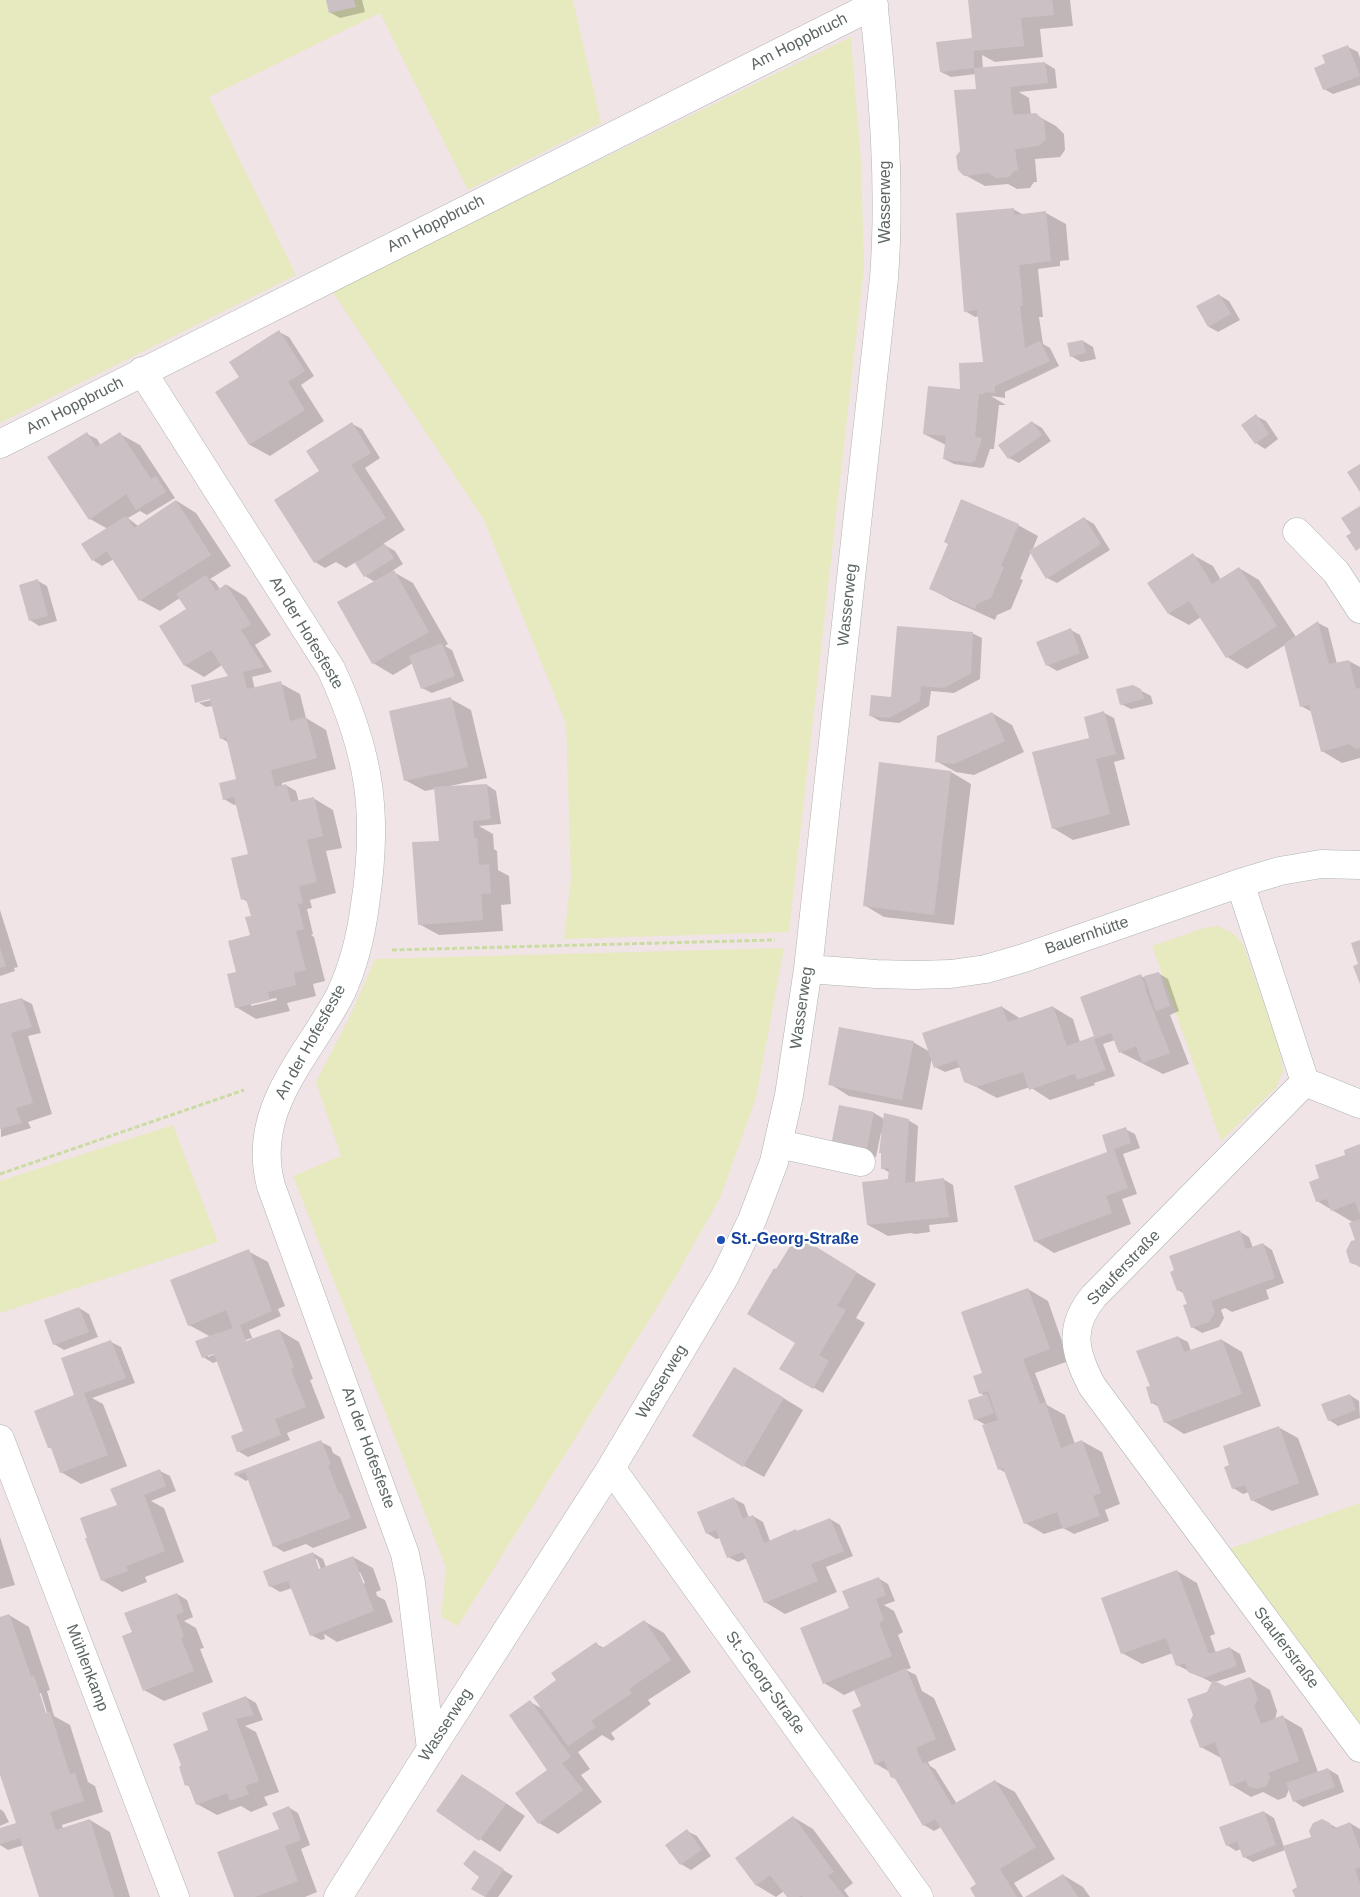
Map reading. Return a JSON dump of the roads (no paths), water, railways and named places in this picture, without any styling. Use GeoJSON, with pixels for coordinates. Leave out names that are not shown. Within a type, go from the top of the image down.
{"type":"FeatureCollection","features":[{"type":"Feature","properties":{"kind":"street","name":"Am Hoppbruch"},"geometry":{"type":"LineString","coordinates":[[0,444],[873,2]]}},
{"type":"Feature","properties":{"kind":"street","name":"Wasserweg"},"geometry":{"type":"LineString","coordinates":[[338,1897],[612,1468],[725,1276],[752,1220],[778,1144],[789,1095],[808,969],[887,243],[887,174],[873,2]]}},
{"type":"Feature","properties":{"kind":"street","name":"An der Hofesfeste"},"geometry":{"type":"LineString","coordinates":[[142,371],[331,670],[348,705],[365,764],[372,817],[369,877],[356,950],[348,977],[340,994],[278,1099],[269,1128],[265,1156],[266,1170],[271,1186],[405,1554],[411,1583],[431,1749]]}},
{"type":"Feature","properties":{"kind":"street"},"geometry":{"type":"LineString","coordinates":[[1297,532],[1336,572],[1360,609]]}},
{"type":"Feature","properties":{"kind":"street","name":"Bauernhütte"},"geometry":{"type":"LineString","coordinates":[[808,969],[914,975],[951,974],[986,969],[1024,958],[1240,883],[1280,871],[1322,864],[1360,865]]}},
{"type":"Feature","properties":{"kind":"street"},"geometry":{"type":"LineString","coordinates":[[1240,883],[1305,1082],[1360,1104]]}},
{"type":"Feature","properties":{"kind":"street","name":"Stauferstraße"},"geometry":{"type":"LineString","coordinates":[[1305,1082],[1094,1296],[1080,1316],[1077,1328],[1077,1351],[1080,1363],[1092,1386],[1360,1748]]}},
{"type":"Feature","properties":{"kind":"street"},"geometry":{"type":"LineString","coordinates":[[778,1144],[861,1162]]}},
{"type":"Feature","properties":{"kind":"street","name":"Mühlenkamp"},"geometry":{"type":"LineString","coordinates":[[0,1439],[175,1897]]}},
{"type":"Feature","properties":{"kind":"street","name":"St.-Georg-Straße"},"geometry":{"type":"LineString","coordinates":[[612,1468],[918,1897]]}},
{"type":"Feature","properties":{"kind":"place","name":"St.-Georg-Straße"},"geometry":{"type":"Point","coordinates":[721,1240]}}]}
